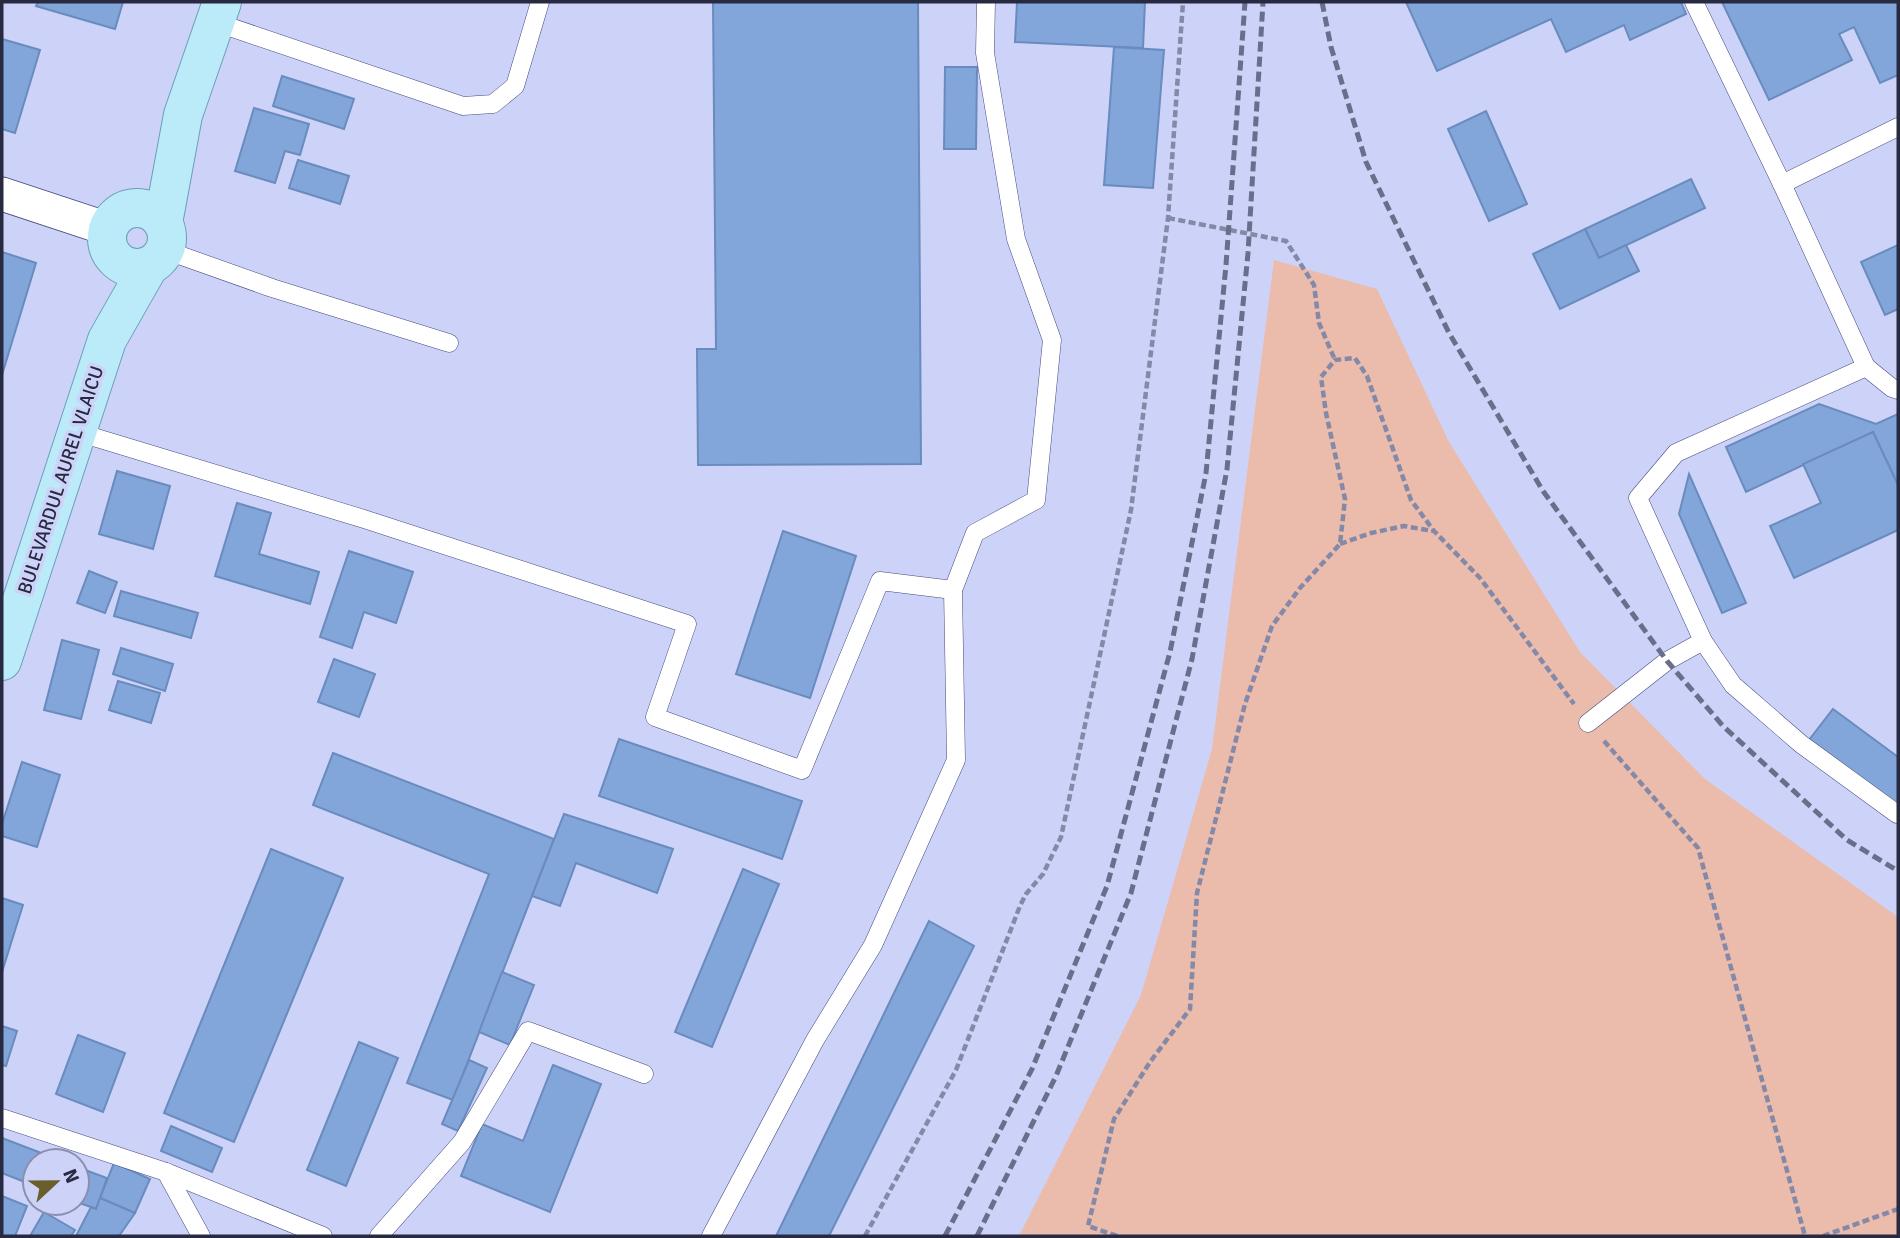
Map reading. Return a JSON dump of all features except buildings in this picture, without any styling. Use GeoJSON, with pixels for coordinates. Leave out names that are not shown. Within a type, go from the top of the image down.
{"type":"FeatureCollection","features":[{"type":"Feature","properties":{"kind":"main road","name":"BULEVARDUL AUREL VLAICU"},"geometry":{"type":"LineString","coordinates":[[4,646],[77,432],[138,239],[218,12]]}},
{"type":"Feature","properties":{"kind":"street"},"geometry":{"type":"LineString","coordinates":[[2,194],[138,239]]}},
{"type":"Feature","properties":{"kind":"lane"},"geometry":{"type":"LineString","coordinates":[[218,12],[463,106],[493,104],[514,86],[540,2]]}},
{"type":"Feature","properties":{"kind":"lane"},"geometry":{"type":"LineString","coordinates":[[712,1236],[815,1040],[873,945],[956,760],[953,590],[975,533],[1037,500],[1052,340],[1016,239],[985,53],[986,2]]}},
{"type":"Feature","properties":{"kind":"lane"},"geometry":{"type":"LineString","coordinates":[[1694,2],[1866,367],[1898,390]]}},
{"type":"Feature","properties":{"kind":"lane"},"geometry":{"type":"LineString","coordinates":[[1782,184],[1898,127]]}},
{"type":"Feature","properties":{"kind":"lane"},"geometry":{"type":"LineString","coordinates":[[138,239],[272,288],[449,343]]}},
{"type":"Feature","properties":{"kind":"lane"},"geometry":{"type":"LineString","coordinates":[[1866,367],[1676,453],[1638,498],[1703,641],[1733,685],[1801,744],[1897,814]]}},
{"type":"Feature","properties":{"kind":"lane"},"geometry":{"type":"LineString","coordinates":[[77,432],[364,519],[687,624],[655,717],[802,770],[880,580],[953,590]]}},
{"type":"Feature","properties":{"kind":"lane"},"geometry":{"type":"LineString","coordinates":[[1588,723],[1667,661],[1703,641]]}},
{"type":"Feature","properties":{"kind":"lane"},"geometry":{"type":"LineString","coordinates":[[379,1236],[462,1142],[528,1031],[644,1074]]}},
{"type":"Feature","properties":{"kind":"lane"},"geometry":{"type":"LineString","coordinates":[[2,1118],[166,1172],[323,1236]]}},
{"type":"Feature","properties":{"kind":"lane"},"geometry":{"type":"LineString","coordinates":[[166,1172],[201,1236]]}},
{"type":"Feature","properties":{"kind":"path"},"geometry":{"type":"LineString","coordinates":[[865,1236],[956,1070],[1020,906],[1026,894],[1043,874],[1061,836],[1131,510],[1168,218],[1183,2]]}},
{"type":"Feature","properties":{"kind":"path"},"geometry":{"type":"LineString","coordinates":[[1168,218],[1286,241],[1314,285],[1319,324],[1335,360]]}},
{"type":"Feature","properties":{"kind":"path"},"geometry":{"type":"LineString","coordinates":[[1340,544],[1345,499],[1321,377],[1335,360],[1355,359],[1367,376],[1411,500],[1434,531],[1480,578],[1588,723],[1698,848],[1805,1236]]}},
{"type":"Feature","properties":{"kind":"path"},"geometry":{"type":"LineString","coordinates":[[1117,1236],[1088,1226],[1114,1119],[1150,1062],[1190,1009],[1198,893],[1245,704],[1272,626],[1300,588],[1340,544],[1371,533],[1404,526],[1434,531]]}},
{"type":"Feature","properties":{"kind":"path"},"geometry":{"type":"LineString","coordinates":[[1823,1236],[1898,1209]]}},
{"type":"Feature","properties":{"kind":"shaded area"},"geometry":{"type":"Polygon","coordinates":[[[1274,260],[1377,289],[1449,442],[1580,652],[1705,779],[1898,917],[1898,1236],[1019,1236],[1141,995],[1212,749],[1274,260]]]}},
{"type":"Feature","properties":{"kind":"railway"},"geometry":{"type":"LineString","coordinates":[[945,1236],[1032,1069],[1107,886],[1170,652],[1206,473],[1226,265],[1245,2]]}},
{"type":"Feature","properties":{"kind":"railway"},"geometry":{"type":"LineString","coordinates":[[977,1236],[1056,1076],[1131,893],[1192,659],[1227,469],[1248,253],[1263,2]]}},
{"type":"Feature","properties":{"kind":"railway"},"geometry":{"type":"LineString","coordinates":[[1322,2],[1331,47],[1366,162],[1449,333],[1543,491],[1667,661],[1723,726],[1847,840],[1898,871]]}}]}
